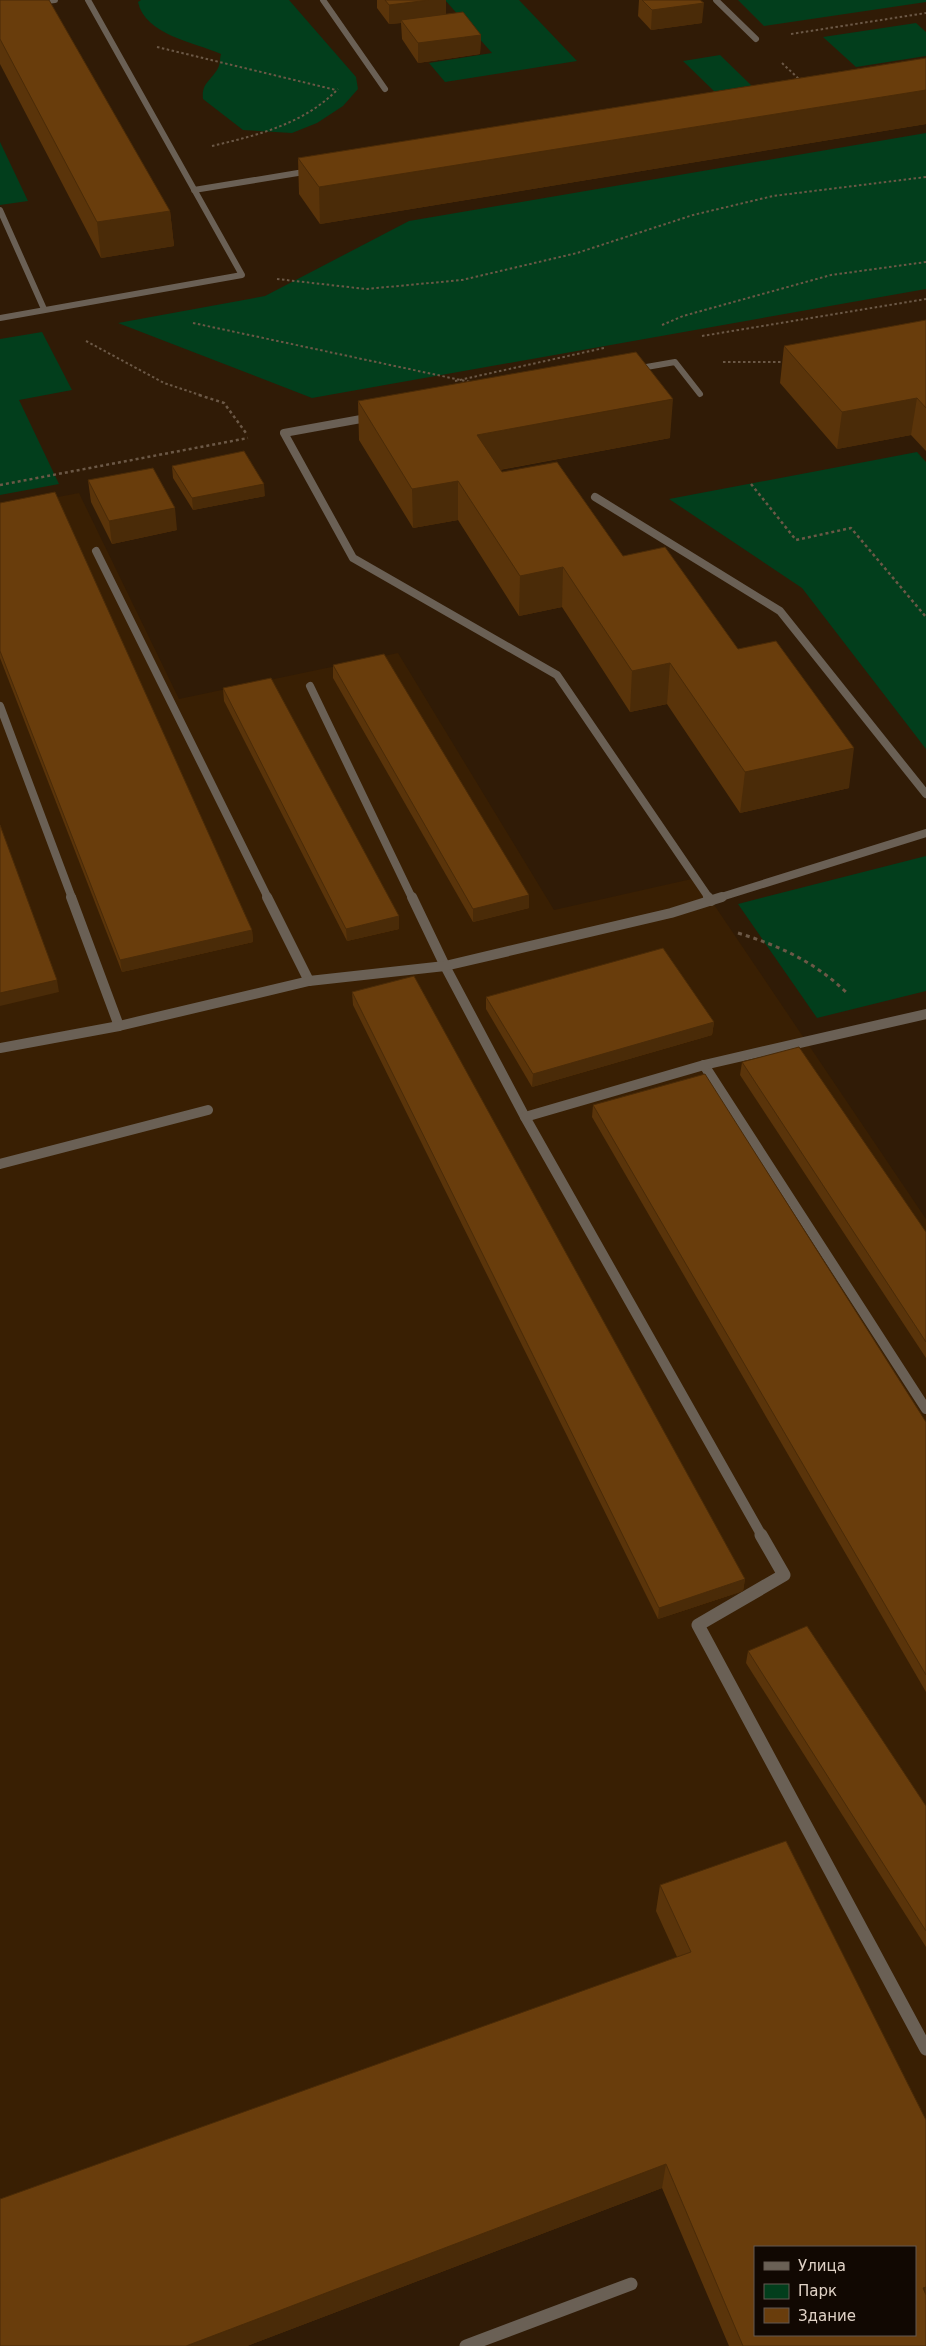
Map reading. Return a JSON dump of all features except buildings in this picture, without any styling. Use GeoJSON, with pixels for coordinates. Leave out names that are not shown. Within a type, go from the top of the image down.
{"type":"FeatureCollection","features":[{"type":"Feature","properties":{"kind":"street"},"geometry":{"type":"LineString","coordinates":[[37,2],[55,0]]}},
{"type":"Feature","properties":{"kind":"street"},"geometry":{"type":"LineString","coordinates":[[0,318],[242,275],[88,0]]}},
{"type":"Feature","properties":{"kind":"street"},"geometry":{"type":"LineString","coordinates":[[323,0],[385,89]]}},
{"type":"Feature","properties":{"kind":"street"},"geometry":{"type":"LineString","coordinates":[[716,0],[756,39]]}},
{"type":"Feature","properties":{"kind":"street"},"geometry":{"type":"LineString","coordinates":[[194,190],[318,170]]}},
{"type":"Feature","properties":{"kind":"street"},"geometry":{"type":"LineString","coordinates":[[0,210],[44,309]]}},
{"type":"Feature","properties":{"kind":"street"},"geometry":{"type":"LineString","coordinates":[[628,371],[675,362],[700,394]]}},
{"type":"Feature","properties":{"kind":"street"},"geometry":{"type":"LineString","coordinates":[[380,415],[284,433],[353,558],[557,675],[711,901]]}},
{"type":"Feature","properties":{"kind":"street"},"geometry":{"type":"LineString","coordinates":[[595,497],[780,611],[926,794]]}},
{"type":"Feature","properties":{"kind":"street"},"geometry":{"type":"LineString","coordinates":[[96,551],[309,981]]}},
{"type":"Feature","properties":{"kind":"street"},"geometry":{"type":"LineString","coordinates":[[310,686],[445,966],[526,1117],[784,1575],[698,1625],[926,2049]]}},
{"type":"Feature","properties":{"kind":"street"},"geometry":{"type":"LineString","coordinates":[[0,706],[119,1026]]}},
{"type":"Feature","properties":{"kind":"street"},"geometry":{"type":"LineString","coordinates":[[0,1048],[119,1026],[309,981],[445,966],[671,913],[926,832]]}},
{"type":"Feature","properties":{"kind":"street"},"geometry":{"type":"LineString","coordinates":[[526,1117],[704,1065],[926,1014]]}},
{"type":"Feature","properties":{"kind":"street"},"geometry":{"type":"LineString","coordinates":[[704,1065],[926,1409]]}},
{"type":"Feature","properties":{"kind":"street"},"geometry":{"type":"LineString","coordinates":[[0,1164],[208,1110]]}},
{"type":"Feature","properties":{"kind":"street"},"geometry":{"type":"LineString","coordinates":[[466,2346],[631,2284]]}},
{"type":"Feature","properties":{"kind":"path"},"geometry":{"type":"LineString","coordinates":[[756,39],[926,13]]}},
{"type":"Feature","properties":{"kind":"path"},"geometry":{"type":"LineString","coordinates":[[108,36],[216,60],[336,90]]}},
{"type":"Feature","properties":{"kind":"path"},"geometry":{"type":"LineString","coordinates":[[175,155],[269,132],[327,102],[363,57]]}},
{"type":"Feature","properties":{"kind":"path"},"geometry":{"type":"LineString","coordinates":[[242,275],[366,289],[462,280],[577,253],[693,214],[773,196],[926,177]]}},
{"type":"Feature","properties":{"kind":"path"},"geometry":{"type":"LineString","coordinates":[[656,327],[683,316],[831,275],[926,262]]}},
{"type":"Feature","properties":{"kind":"path"},"geometry":{"type":"LineString","coordinates":[[696,337],[742,331],[926,298]]}},
{"type":"Feature","properties":{"kind":"path"},"geometry":{"type":"LineString","coordinates":[[0,485],[249,438],[224,403],[164,383],[94,346],[44,309]]}},
{"type":"Feature","properties":{"kind":"path"},"geometry":{"type":"LineString","coordinates":[[188,322],[472,383]]}},
{"type":"Feature","properties":{"kind":"path"},"geometry":{"type":"LineString","coordinates":[[455,380],[613,346]]}},
{"type":"Feature","properties":{"kind":"path"},"geometry":{"type":"LineString","coordinates":[[675,362],[786,362]]}},
{"type":"Feature","properties":{"kind":"path"},"geometry":{"type":"LineString","coordinates":[[751,484],[796,540],[851,528],[926,616]]}},
{"type":"Feature","properties":{"kind":"path"},"geometry":{"type":"LineString","coordinates":[[736,932],[783,946],[826,972],[879,1024]]}},
{"type":"Feature","properties":{"kind":"shaded area"},"geometry":{"type":"Polygon","coordinates":[[[79,493],[179,699],[398,653],[554,910],[696,878],[926,1219],[926,2160],[687,1978],[0,2225],[0,508],[79,493]]]}},
{"type":"Feature","properties":{"kind":"green space"},"geometry":{"type":"Polygon","coordinates":[[[141,0],[289,0],[356,77],[358,89],[343,106],[317,123],[292,133],[243,130],[203,99],[204,89],[217,71],[221,54],[160,30],[142,13],[138,2],[141,0]]]}},
{"type":"Feature","properties":{"kind":"green space"},"geometry":{"type":"Polygon","coordinates":[[[445,0],[519,0],[577,61],[445,82],[429,63],[492,53],[445,0]]]}},
{"type":"Feature","properties":{"kind":"green space"},"geometry":{"type":"Polygon","coordinates":[[[738,0],[926,0],[926,2],[764,26],[738,0]]]}},
{"type":"Feature","properties":{"kind":"green space"},"geometry":{"type":"Polygon","coordinates":[[[916,23],[926,32],[926,56],[856,67],[823,37],[916,23]]]}},
{"type":"Feature","properties":{"kind":"green space"},"geometry":{"type":"Polygon","coordinates":[[[720,55],[753,87],[716,93],[683,61],[720,55]]]}},
{"type":"Feature","properties":{"kind":"green space"},"geometry":{"type":"Polygon","coordinates":[[[926,133],[926,289],[312,398],[118,323],[265,296],[409,221],[926,133]]]}},
{"type":"Feature","properties":{"kind":"green space"},"geometry":{"type":"Polygon","coordinates":[[[0,142],[28,201],[0,205],[0,142]]]}},
{"type":"Feature","properties":{"kind":"green space"},"geometry":{"type":"Polygon","coordinates":[[[42,332],[72,390],[19,400],[59,484],[0,495],[0,339],[42,332]]]}},
{"type":"Feature","properties":{"kind":"green space"},"geometry":{"type":"Polygon","coordinates":[[[917,452],[926,462],[926,749],[802,588],[669,499],[917,452]]]}},
{"type":"Feature","properties":{"kind":"green space"},"geometry":{"type":"Polygon","coordinates":[[[926,856],[926,991],[817,1018],[738,904],[926,856]]]}}]}
